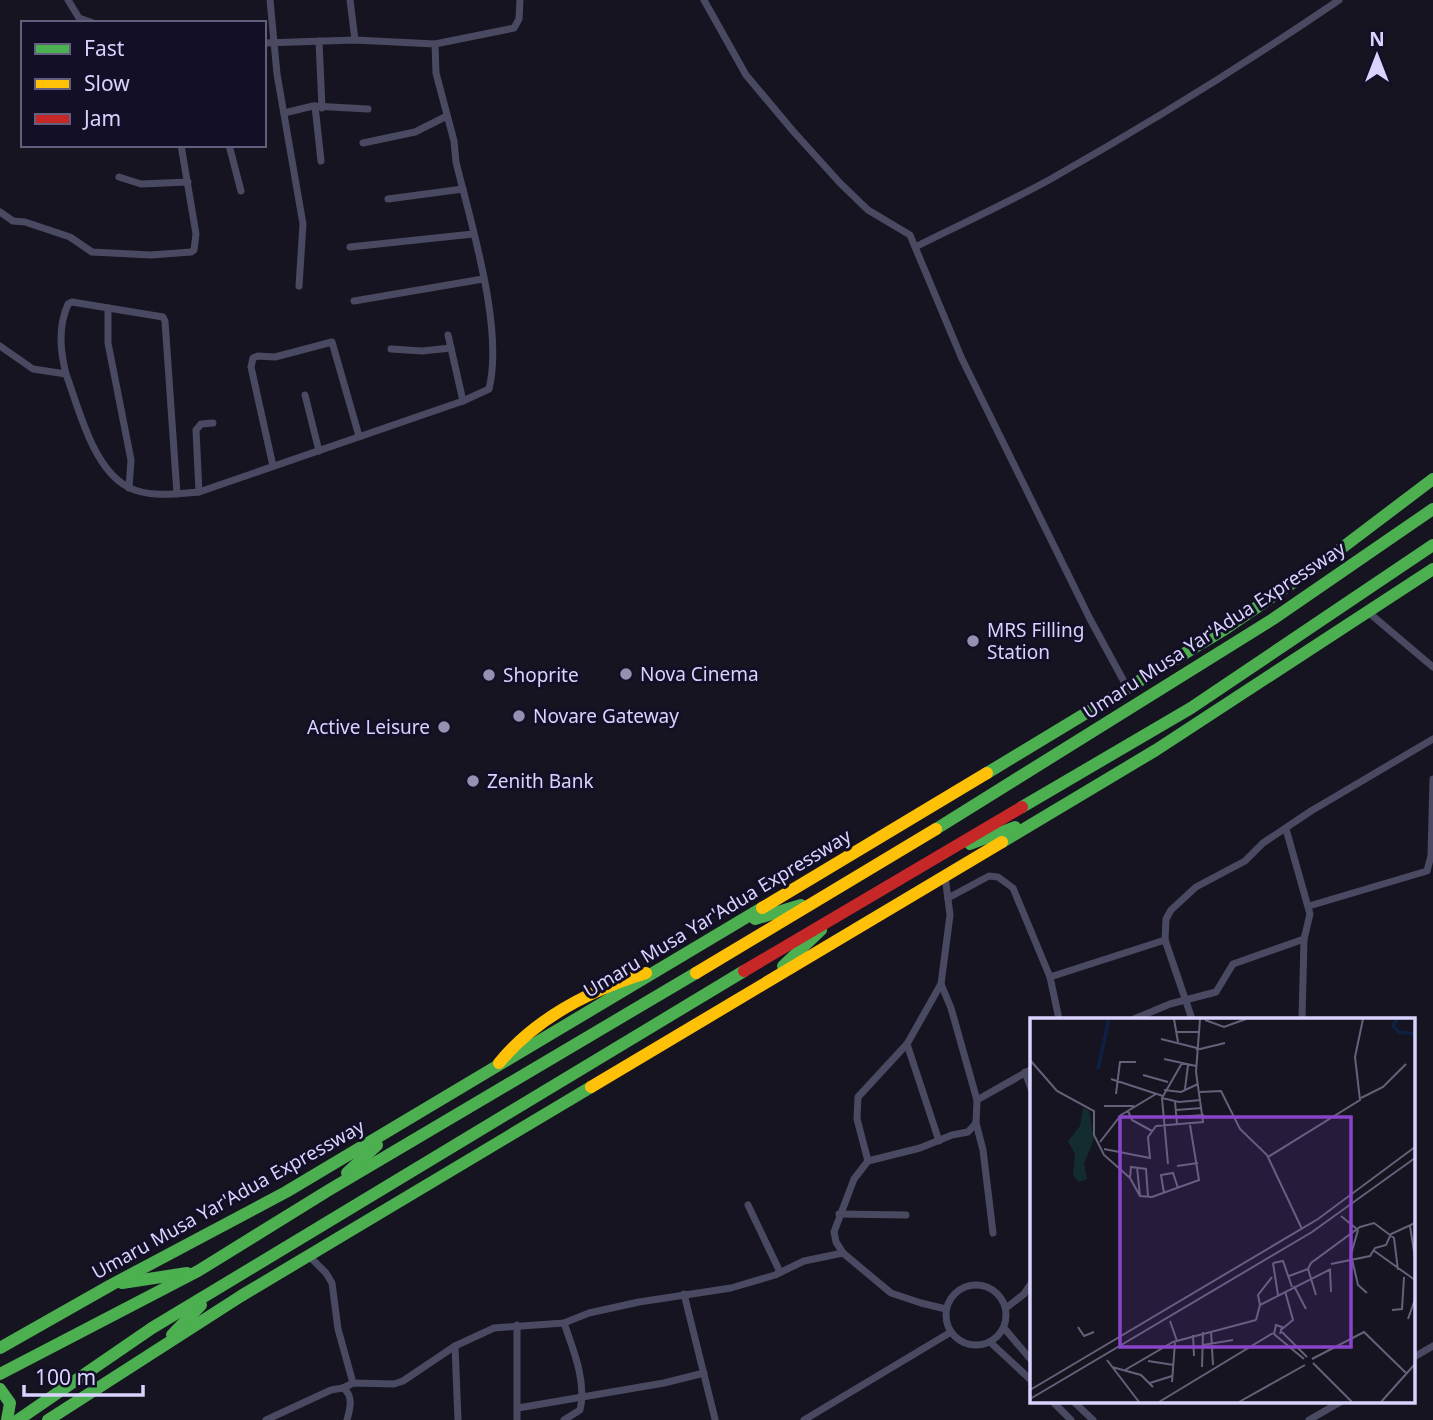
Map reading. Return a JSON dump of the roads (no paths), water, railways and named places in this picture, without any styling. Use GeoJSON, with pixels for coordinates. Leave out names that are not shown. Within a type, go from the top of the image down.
{"type":"FeatureCollection","features":[{"type":"Feature","properties":{"kind":"highway","name":"Umaru Musa Yar'Adua Expressway"},"geometry":{"type":"LineString","coordinates":[[0,1348],[111,1285],[286,1192],[963,789],[1225,629],[1384,518],[1433,479]]}},
{"type":"Feature","properties":{"kind":"highway","name":"Umaru Musa Yar'Adua Expressway"},"geometry":{"type":"LineString","coordinates":[[0,1374],[198,1271],[328,1190],[822,899],[1273,619],[1433,509]]}},
{"type":"Feature","properties":{"kind":"highway"},"geometry":{"type":"LineString","coordinates":[[18,1420],[152,1328],[835,916],[1191,708],[1433,545]]}},
{"type":"Feature","properties":{"kind":"highway"},"geometry":{"type":"LineString","coordinates":[[48,1420],[309,1256],[1156,750],[1433,569]]}},
{"type":"Feature","properties":{"kind":"highway"},"geometry":{"type":"LineString","coordinates":[[942,825],[1005,761]]}},
{"type":"Feature","properties":{"kind":"highway"},"geometry":{"type":"LineString","coordinates":[[943,853],[1042,818]]}},
{"type":"Feature","properties":{"kind":"highway"},"geometry":{"type":"LineString","coordinates":[[734,926],[822,899]]}},
{"type":"Feature","properties":{"kind":"highway"},"geometry":{"type":"LineString","coordinates":[[768,981],[835,916]]}},
{"type":"Feature","properties":{"kind":"highway"},"geometry":{"type":"LineString","coordinates":[[328,1190],[395,1128]]}},
{"type":"Feature","properties":{"kind":"highway"},"geometry":{"type":"LineString","coordinates":[[339,1217],[425,1186]]}},
{"type":"Feature","properties":{"kind":"highway"},"geometry":{"type":"LineString","coordinates":[[111,1285],[198,1271]]}},
{"type":"Feature","properties":{"kind":"highway"},"geometry":{"type":"LineString","coordinates":[[157,1350],[211,1294]]}},
{"type":"Feature","properties":{"kind":"highway"},"geometry":{"type":"LineString","coordinates":[[0,1390],[7,1395],[11,1404],[7,1420]]}},
{"type":"Feature","properties":{"kind":"street"},"geometry":{"type":"LineString","coordinates":[[68,0],[79,18],[87,21]]}},
{"type":"Feature","properties":{"kind":"street"},"geometry":{"type":"LineString","coordinates":[[270,0],[277,74],[303,225],[299,286]]}},
{"type":"Feature","properties":{"kind":"street"},"geometry":{"type":"LineString","coordinates":[[350,0],[355,40]]}},
{"type":"Feature","properties":{"kind":"street"},"geometry":{"type":"LineString","coordinates":[[266,43],[355,40],[435,44],[514,28],[519,19],[520,0]]}},
{"type":"Feature","properties":{"kind":"street"},"geometry":{"type":"LineString","coordinates":[[704,0],[746,75],[793,131],[868,210],[910,235],[938,305],[985,407],[1090,619],[1127,687]]}},
{"type":"Feature","properties":{"kind":"street"},"geometry":{"type":"LineString","coordinates":[[915,247],[1069,168],[1268,48],[1339,0]]}},
{"type":"Feature","properties":{"kind":"street"},"geometry":{"type":"LineString","coordinates":[[319,41],[321,161]]}},
{"type":"Feature","properties":{"kind":"street"},"geometry":{"type":"LineString","coordinates":[[177,494],[163,317],[68,304],[63,314],[61,354],[66,374],[100,461],[112,476],[128,488],[142,492],[177,494],[199,492],[463,401],[489,389],[494,352],[484,279],[436,73],[435,44]]}},
{"type":"Feature","properties":{"kind":"street"},"geometry":{"type":"LineString","coordinates":[[284,113],[318,107],[368,109]]}},
{"type":"Feature","properties":{"kind":"street"},"geometry":{"type":"LineString","coordinates":[[363,143],[415,132],[447,116]]}},
{"type":"Feature","properties":{"kind":"street"},"geometry":{"type":"LineString","coordinates":[[0,212],[13,221],[25,222],[70,237],[92,252],[183,254],[194,250],[197,243],[181,147]]}},
{"type":"Feature","properties":{"kind":"street"},"geometry":{"type":"LineString","coordinates":[[230,147],[241,191]]}},
{"type":"Feature","properties":{"kind":"street"},"geometry":{"type":"LineString","coordinates":[[120,177],[141,184],[188,182]]}},
{"type":"Feature","properties":{"kind":"street"},"geometry":{"type":"LineString","coordinates":[[388,200],[463,190]]}},
{"type":"Feature","properties":{"kind":"street"},"geometry":{"type":"LineString","coordinates":[[350,247],[473,234]]}},
{"type":"Feature","properties":{"kind":"street"},"geometry":{"type":"LineString","coordinates":[[354,301],[484,279]]}},
{"type":"Feature","properties":{"kind":"street"},"geometry":{"type":"LineString","coordinates":[[108,308],[108,343],[131,460],[128,488]]}},
{"type":"Feature","properties":{"kind":"street"},"geometry":{"type":"LineString","coordinates":[[448,335],[463,401]]}},
{"type":"Feature","properties":{"kind":"street"},"geometry":{"type":"LineString","coordinates":[[273,466],[251,367],[253,358],[258,356],[275,357],[332,342],[359,436]]}},
{"type":"Feature","properties":{"kind":"street"},"geometry":{"type":"LineString","coordinates":[[0,346],[33,369],[66,374]]}},
{"type":"Feature","properties":{"kind":"street"},"geometry":{"type":"LineString","coordinates":[[391,349],[406,351],[451,348]]}},
{"type":"Feature","properties":{"kind":"street"},"geometry":{"type":"LineString","coordinates":[[305,395],[319,451]]}},
{"type":"Feature","properties":{"kind":"street"},"geometry":{"type":"LineString","coordinates":[[199,492],[196,430],[201,424],[213,422]]}},
{"type":"Feature","properties":{"kind":"street"},"geometry":{"type":"LineString","coordinates":[[1368,612],[1433,667]]}},
{"type":"Feature","properties":{"kind":"street"},"geometry":{"type":"LineString","coordinates":[[1192,1018],[1165,940],[1166,919],[1181,898],[1245,861],[1263,843],[1311,811],[1433,739]]}},
{"type":"Feature","properties":{"kind":"street"},"geometry":{"type":"LineString","coordinates":[[1309,906],[1430,873],[1433,779]]}},
{"type":"Feature","properties":{"kind":"street"},"geometry":{"type":"LineString","coordinates":[[1286,829],[1309,906],[1310,920],[1304,939],[1301,1018]]}},
{"type":"Feature","properties":{"kind":"street"},"geometry":{"type":"LineString","coordinates":[[868,1161],[857,1119],[858,1097],[907,1044],[941,984],[950,915],[945,876]]}},
{"type":"Feature","properties":{"kind":"street"},"geometry":{"type":"LineString","coordinates":[[948,898],[989,876],[998,877],[1013,888],[1050,978],[1059,1018]]}},
{"type":"Feature","properties":{"kind":"street"},"geometry":{"type":"LineString","coordinates":[[1136,1018],[1170,1004],[1216,992],[1233,964],[1304,939]]}},
{"type":"Feature","properties":{"kind":"street"},"geometry":{"type":"LineString","coordinates":[[1050,978],[1165,940]]}},
{"type":"Feature","properties":{"kind":"street"},"geometry":{"type":"LineString","coordinates":[[941,984],[951,1008],[977,1100],[976,1123],[983,1150],[993,1233]]}},
{"type":"Feature","properties":{"kind":"street"},"geometry":{"type":"LineString","coordinates":[[907,1044],[939,1141]]}},
{"type":"Feature","properties":{"kind":"street"},"geometry":{"type":"LineString","coordinates":[[977,1100],[1029,1070]]}},
{"type":"Feature","properties":{"kind":"street"},"geometry":{"type":"LineString","coordinates":[[946,1309],[891,1293],[843,1252],[836,1242],[834,1232],[854,1179],[868,1161],[968,1132],[976,1123]]}},
{"type":"Feature","properties":{"kind":"street"},"geometry":{"type":"LineString","coordinates":[[748,1205],[780,1272]]}},
{"type":"Feature","properties":{"kind":"street"},"geometry":{"type":"LineString","coordinates":[[839,1214],[906,1215]]}},
{"type":"Feature","properties":{"kind":"street"},"geometry":{"type":"LineString","coordinates":[[266,1420],[331,1390],[353,1383],[394,1384],[403,1381],[455,1346],[494,1328],[564,1323],[589,1313],[684,1294],[731,1288],[804,1261],[843,1252]]}},
{"type":"Feature","properties":{"kind":"street"},"geometry":{"type":"LineString","coordinates":[[309,1256],[332,1283],[338,1329],[353,1383]]}},
{"type":"Feature","properties":{"kind":"street"},"geometry":{"type":"LineString","coordinates":[[975,1284],[995,1290],[1006,1308],[1003,1328],[990,1342],[971,1345],[961,1342],[951,1332],[945,1318],[949,1299],[956,1291],[975,1284]]}},
{"type":"Feature","properties":{"kind":"street"},"geometry":{"type":"LineString","coordinates":[[1006,1308],[1024,1294],[1030,1285]]}},
{"type":"Feature","properties":{"kind":"street"},"geometry":{"type":"LineString","coordinates":[[684,1294],[715,1419]]}},
{"type":"Feature","properties":{"kind":"street"},"geometry":{"type":"LineString","coordinates":[[564,1323],[577,1357],[582,1397],[580,1410],[564,1420]]}},
{"type":"Feature","properties":{"kind":"street"},"geometry":{"type":"LineString","coordinates":[[517,1325],[517,1420]]}},
{"type":"Feature","properties":{"kind":"street"},"geometry":{"type":"LineString","coordinates":[[1003,1328],[1030,1359]]}},
{"type":"Feature","properties":{"kind":"street"},"geometry":{"type":"LineString","coordinates":[[804,1420],[951,1332]]}},
{"type":"Feature","properties":{"kind":"street"},"geometry":{"type":"LineString","coordinates":[[990,1342],[1030,1379]]}},
{"type":"Feature","properties":{"kind":"street"},"geometry":{"type":"LineString","coordinates":[[455,1346],[458,1420]]}},
{"type":"Feature","properties":{"kind":"street"},"geometry":{"type":"LineString","coordinates":[[1416,1356],[1433,1346]]}},
{"type":"Feature","properties":{"kind":"street"},"geometry":{"type":"LineString","coordinates":[[518,1408],[664,1383],[704,1373]]}},
{"type":"Feature","properties":{"kind":"street"},"geometry":{"type":"LineString","coordinates":[[343,1388],[349,1394],[351,1402],[347,1420]]}},
{"type":"Feature","properties":{"kind":"street"},"geometry":{"type":"LineString","coordinates":[[1053,1402],[1071,1420]]}},
{"type":"Feature","properties":{"kind":"street"},"geometry":{"type":"LineString","coordinates":[[1074,1402],[1093,1420]]}},
{"type":"Feature","properties":{"kind":"street"},"geometry":{"type":"LineString","coordinates":[[1310,1420],[1340,1402]]}},
{"type":"Feature","properties":{"kind":"place","name":"MRS Filling Station"},"geometry":{"type":"Point","coordinates":[973,641]}},
{"type":"Feature","properties":{"kind":"place","name":"Nova Cinema"},"geometry":{"type":"Point","coordinates":[626,674]}},
{"type":"Feature","properties":{"kind":"place","name":"Shoprite"},"geometry":{"type":"Point","coordinates":[489,675]}},
{"type":"Feature","properties":{"kind":"place","name":"Novare Gateway"},"geometry":{"type":"Point","coordinates":[519,716]}},
{"type":"Feature","properties":{"kind":"place","name":"Active Leisure"},"geometry":{"type":"Point","coordinates":[444,727]}},
{"type":"Feature","properties":{"kind":"place","name":"Zenith Bank"},"geometry":{"type":"Point","coordinates":[473,781]}}]}
